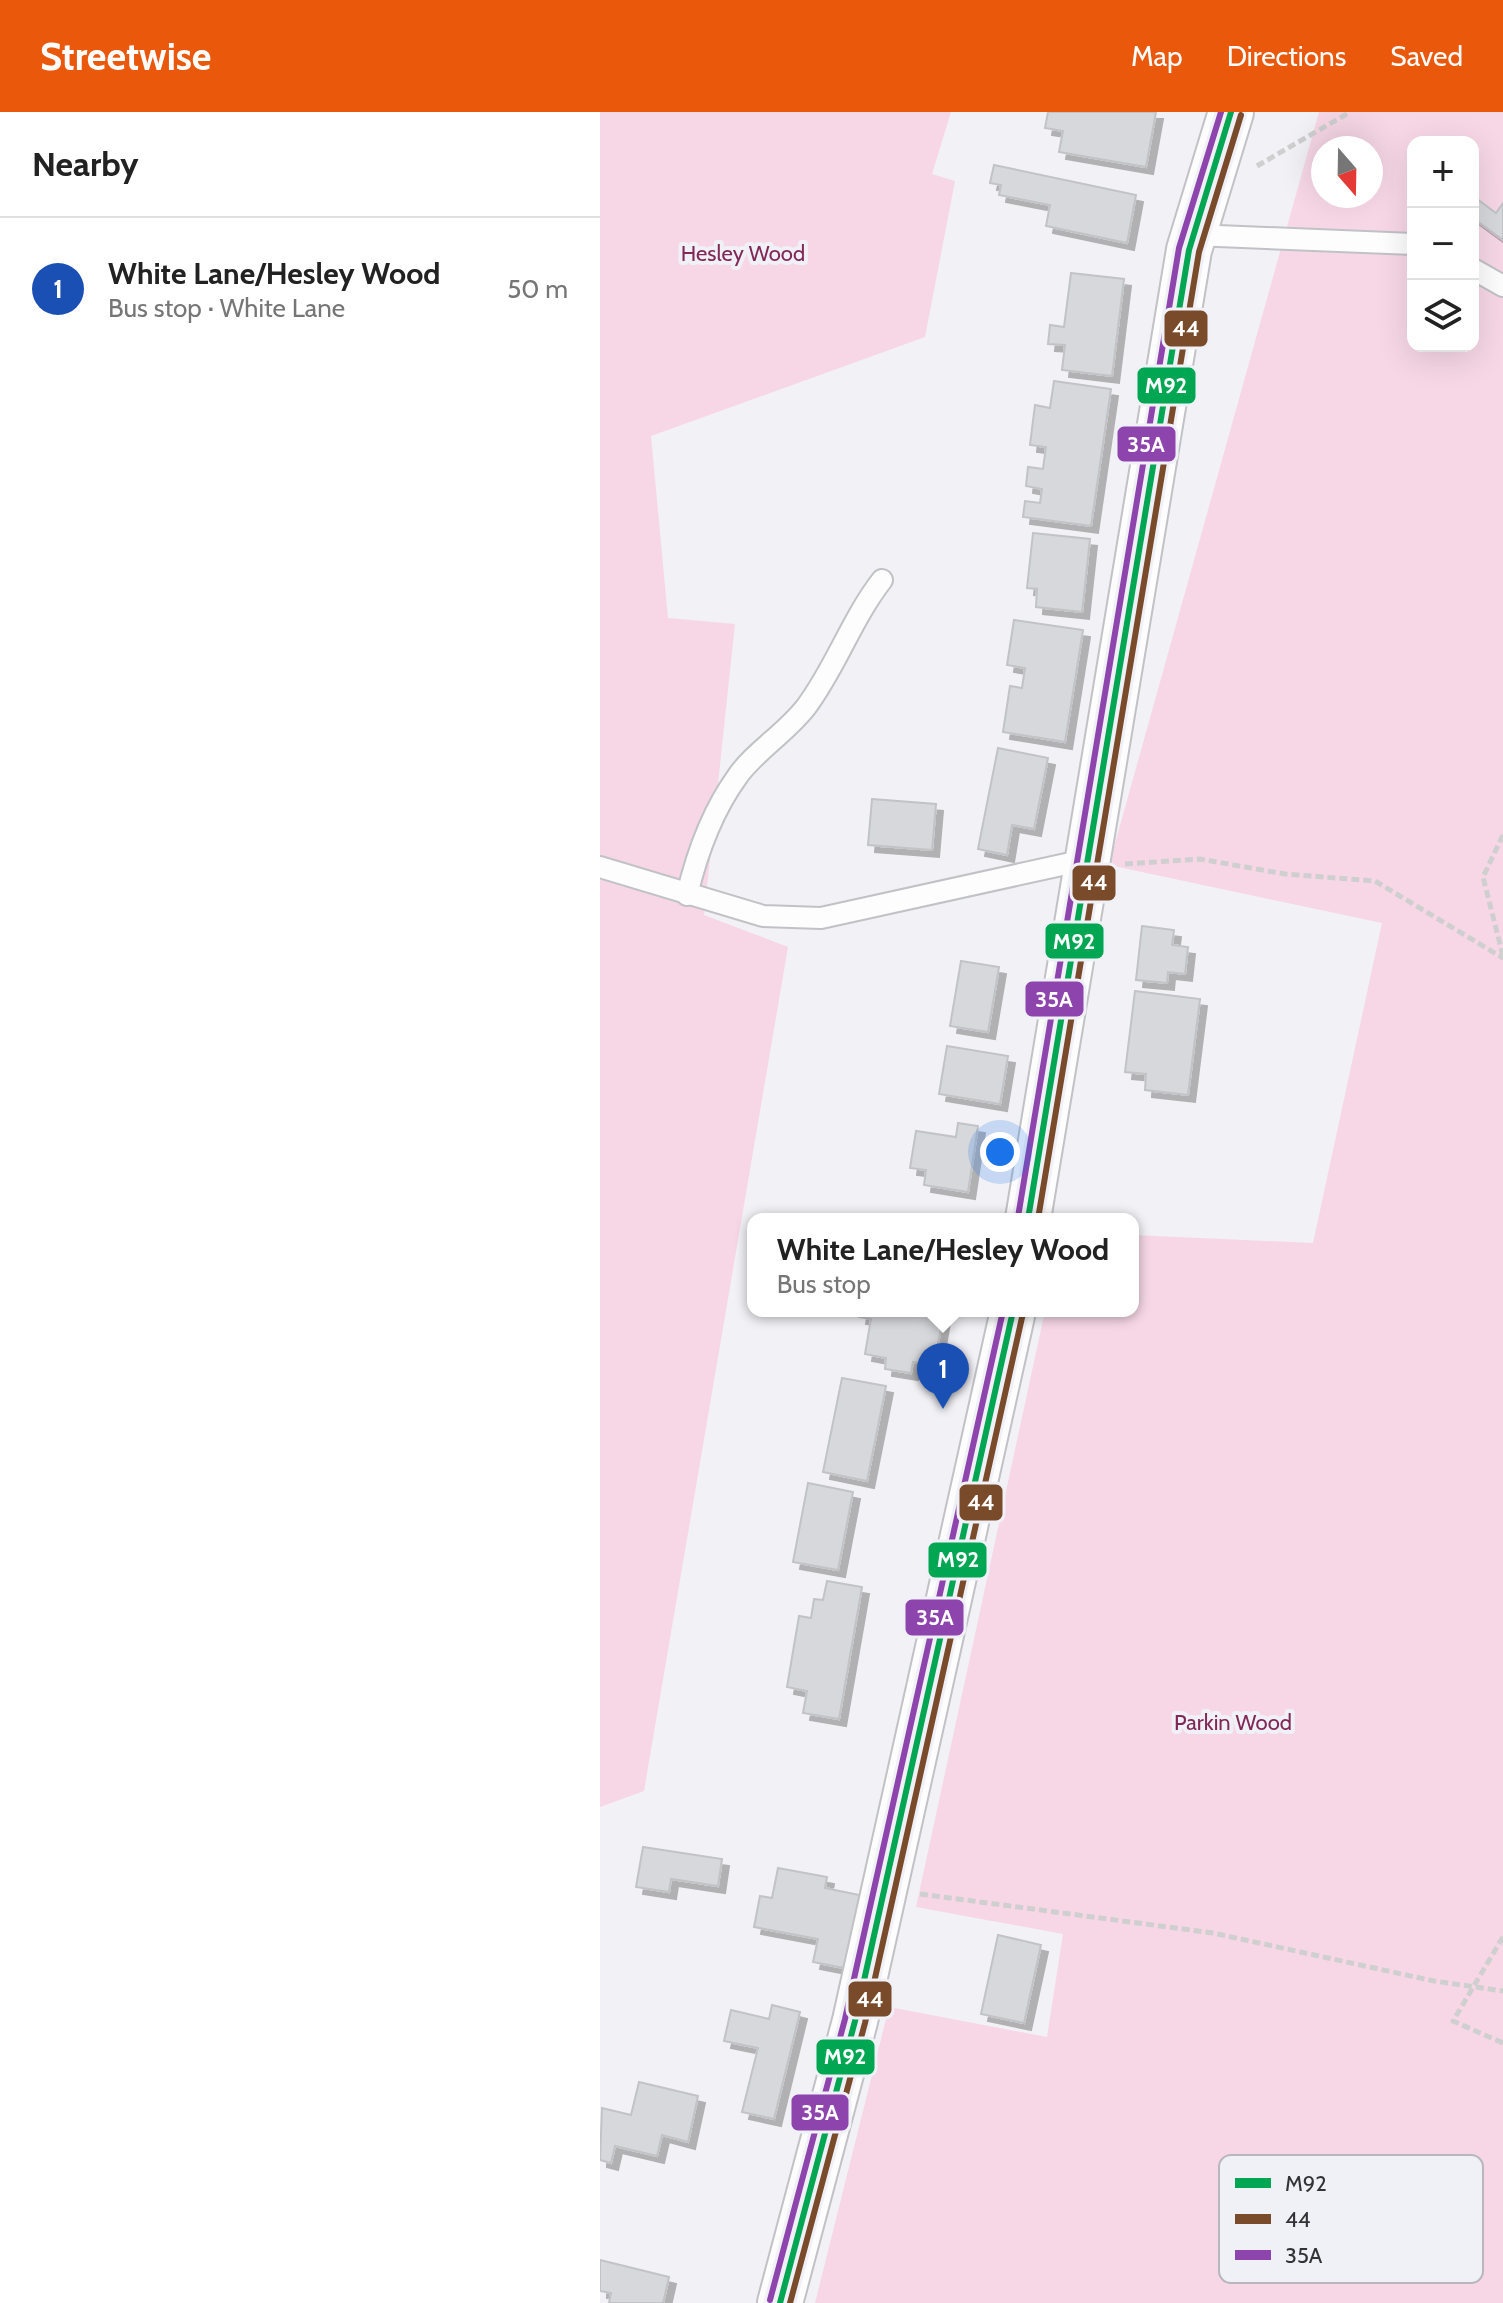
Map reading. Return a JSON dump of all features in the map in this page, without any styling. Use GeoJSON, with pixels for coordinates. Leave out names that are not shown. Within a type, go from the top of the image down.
{"type":"FeatureCollection","features":[{"type":"Feature","properties":{"kind":"main road"},"geometry":{"type":"LineString","coordinates":[[1029,1213],[1194,235],[1231,112]]}},
{"type":"Feature","properties":{"kind":"main road"},"geometry":{"type":"LineString","coordinates":[[780,2303],[855,2021],[1012,1317]]}},
{"type":"Feature","properties":{"kind":"lane"},"geometry":{"type":"LineString","coordinates":[[1194,235],[1407,244]]}},
{"type":"Feature","properties":{"kind":"lane"},"geometry":{"type":"LineString","coordinates":[[1479,272],[1503,286]]}},
{"type":"Feature","properties":{"kind":"lane"},"geometry":{"type":"LineString","coordinates":[[687,895],[698,848],[738,775],[779,739],[807,706],[859,609],[882,580]]}},
{"type":"Feature","properties":{"kind":"lane"},"geometry":{"type":"LineString","coordinates":[[600,867],[763,916],[821,918],[1089,859]]}},
{"type":"Feature","properties":{"kind":"path"},"geometry":{"type":"LineString","coordinates":[[1214,169],[1240,175],[1327,128],[1350,112]]}},
{"type":"Feature","properties":{"kind":"path"},"geometry":{"type":"LineString","coordinates":[[1503,835],[1483,877],[1503,957]]}},
{"type":"Feature","properties":{"kind":"path"},"geometry":{"type":"LineString","coordinates":[[1089,859],[1128,865],[1200,859],[1285,874],[1375,881],[1503,957]]}},
{"type":"Feature","properties":{"kind":"path"},"geometry":{"type":"LineString","coordinates":[[884,1890],[1213,1933],[1503,1991]]}},
{"type":"Feature","properties":{"kind":"path"},"geometry":{"type":"LineString","coordinates":[[1503,1937],[1453,2021],[1503,2043]]}},
{"type":"Feature","properties":{"kind":"green space","name":"Hesley Wood"},"geometry":{"type":"Polygon","coordinates":[[[600,112],[951,112],[932,174],[955,181],[925,337],[651,436],[668,618],[735,624],[704,915],[788,947],[644,1791],[600,1807],[600,112]]]}},
{"type":"Feature","properties":{"kind":"green space","name":"Parkin Wood"},"geometry":{"type":"Polygon","coordinates":[[[1319,112],[1503,112],[1503,2303],[815,2303],[889,2007],[1047,2037],[1063,1934],[916,1907],[1044,1317],[1139,1317],[1139,1235],[1313,1243],[1382,923],[1109,865],[1311,141],[1311,208],[1383,208],[1383,136],[1312,136],[1319,112]]]}},
{"type":"Feature","properties":{"kind":"building"},"geometry":{"type":"Polygon","coordinates":[[[1048,112],[1156,112],[1146,167],[1059,152],[1063,131],[1045,128],[1048,112]]]}},
{"type":"Feature","properties":{"kind":"building"},"geometry":{"type":"Polygon","coordinates":[[[994,165],[1136,195],[1127,243],[1046,226],[1050,205],[999,195],[1001,185],[990,183],[994,165]]]}},
{"type":"Feature","properties":{"kind":"building"},"geometry":{"type":"Polygon","coordinates":[[[1479,200],[1496,213],[1503,203],[1503,240],[1479,222],[1479,200]]]}},
{"type":"Feature","properties":{"kind":"building"},"geometry":{"type":"Polygon","coordinates":[[[1071,273],[1124,279],[1112,376],[1062,370],[1065,345],[1048,344],[1050,325],[1064,327],[1071,273]]]}},
{"type":"Feature","properties":{"kind":"building"},"geometry":{"type":"Polygon","coordinates":[[[1054,381],[1111,389],[1091,526],[1023,517],[1025,501],[1040,503],[1042,489],[1026,486],[1028,467],[1043,469],[1046,447],[1030,445],[1035,405],[1050,408],[1054,381]]]}},
{"type":"Feature","properties":{"kind":"building"},"geometry":{"type":"Polygon","coordinates":[[[1033,533],[1090,539],[1082,612],[1036,607],[1037,589],[1027,588],[1033,533]]]}},
{"type":"Feature","properties":{"kind":"building"},"geometry":{"type":"Polygon","coordinates":[[[1014,620],[1083,630],[1065,742],[1003,732],[1010,686],[1022,688],[1025,668],[1007,665],[1014,620]]]}},
{"type":"Feature","properties":{"kind":"building"},"geometry":{"type":"Polygon","coordinates":[[[998,748],[1048,758],[1034,829],[1012,825],[1007,855],[978,849],[998,748]]]}},
{"type":"Feature","properties":{"kind":"building"},"geometry":{"type":"Polygon","coordinates":[[[872,799],[936,804],[932,850],[868,845],[872,799]]]}},
{"type":"Feature","properties":{"kind":"building"},"geometry":{"type":"Polygon","coordinates":[[[1142,926],[1174,930],[1172,945],[1188,947],[1185,974],[1168,972],[1167,983],[1136,980],[1142,926]]]}},
{"type":"Feature","properties":{"kind":"building"},"geometry":{"type":"Polygon","coordinates":[[[961,961],[999,967],[988,1032],[950,1026],[961,961]]]}},
{"type":"Feature","properties":{"kind":"building"},"geometry":{"type":"Polygon","coordinates":[[[1135,991],[1200,999],[1188,1095],[1145,1090],[1146,1074],[1125,1072],[1135,991]]]}},
{"type":"Feature","properties":{"kind":"building"},"geometry":{"type":"Polygon","coordinates":[[[947,1046],[1008,1056],[1000,1104],[939,1094],[947,1046]]]}},
{"type":"Feature","properties":{"kind":"building"},"geometry":{"type":"Polygon","coordinates":[[[958,1123],[978,1126],[968,1192],[924,1185],[926,1170],[910,1168],[916,1131],[956,1137],[958,1123]]]}},
{"type":"Feature","properties":{"kind":"building"},"geometry":{"type":"Polygon","coordinates":[[[859,1317],[943,1317],[934,1366],[913,1362],[911,1373],[885,1369],[886,1358],[865,1354],[871,1319],[859,1317]]]}},
{"type":"Feature","properties":{"kind":"building"},"geometry":{"type":"Polygon","coordinates":[[[842,1378],[886,1386],[867,1481],[823,1472],[842,1378]]]}},
{"type":"Feature","properties":{"kind":"building"},"geometry":{"type":"Polygon","coordinates":[[[808,1483],[853,1492],[838,1570],[793,1562],[808,1483]]]}},
{"type":"Feature","properties":{"kind":"building"},"geometry":{"type":"Polygon","coordinates":[[[827,1581],[862,1587],[839,1719],[803,1713],[807,1691],[787,1687],[799,1616],[811,1618],[814,1599],[823,1600],[827,1581]]]}},
{"type":"Feature","properties":{"kind":"building"},"geometry":{"type":"Polygon","coordinates":[[[643,1847],[722,1859],[718,1886],[671,1879],[669,1892],[636,1887],[643,1847]]]}},
{"type":"Feature","properties":{"kind":"building"},"geometry":{"type":"Polygon","coordinates":[[[778,1868],[827,1877],[825,1888],[864,1896],[849,1969],[813,1962],[818,1939],[754,1927],[760,1896],[772,1898],[778,1868]]]}},
{"type":"Feature","properties":{"kind":"building"},"geometry":{"type":"Polygon","coordinates":[[[998,1935],[1041,1945],[1024,2023],[981,2014],[998,1935]]]}},
{"type":"Feature","properties":{"kind":"building"},"geometry":{"type":"Polygon","coordinates":[[[772,2005],[800,2012],[774,2119],[742,2112],[758,2048],[724,2041],[731,2010],[769,2019],[772,2005]]]}},
{"type":"Feature","properties":{"kind":"building"},"geometry":{"type":"Polygon","coordinates":[[[639,2082],[698,2096],[688,2142],[662,2135],[657,2156],[615,2146],[611,2163],[600,2160],[602,2108],[631,2115],[639,2082]]]}},
{"type":"Feature","properties":{"kind":"building"},"geometry":{"type":"Polygon","coordinates":[[[600,2260],[669,2277],[663,2303],[609,2303],[611,2293],[600,2291],[600,2260]]]}},
{"type":"Feature","properties":{"kind":"transit line","name":"35A"},"geometry":{"type":"LineString","coordinates":[[1019,1213],[1179,248],[1221,112]]}},
{"type":"Feature","properties":{"kind":"transit line","name":"M92"},"geometry":{"type":"LineString","coordinates":[[1029,1213],[1189,250],[1231,112]]}},
{"type":"Feature","properties":{"kind":"transit line","name":"44"},"geometry":{"type":"LineString","coordinates":[[1039,1213],[1199,252],[1241,115]]}},
{"type":"Feature","properties":{"kind":"transit line","name":"35A"},"geometry":{"type":"LineString","coordinates":[[770,2300],[845,2019],[1002,1317]]}},
{"type":"Feature","properties":{"kind":"transit line","name":"M92"},"geometry":{"type":"LineString","coordinates":[[780,2303],[855,2021],[1012,1317]]}},
{"type":"Feature","properties":{"kind":"transit line","name":"44"},"geometry":{"type":"LineString","coordinates":[[790,2303],[865,2023],[1022,1317]]}},
{"type":"Feature","properties":{"kind":"place","name":"White Lane/Hesley Wood"},"geometry":{"type":"Point","coordinates":[943,1409]}}]}
